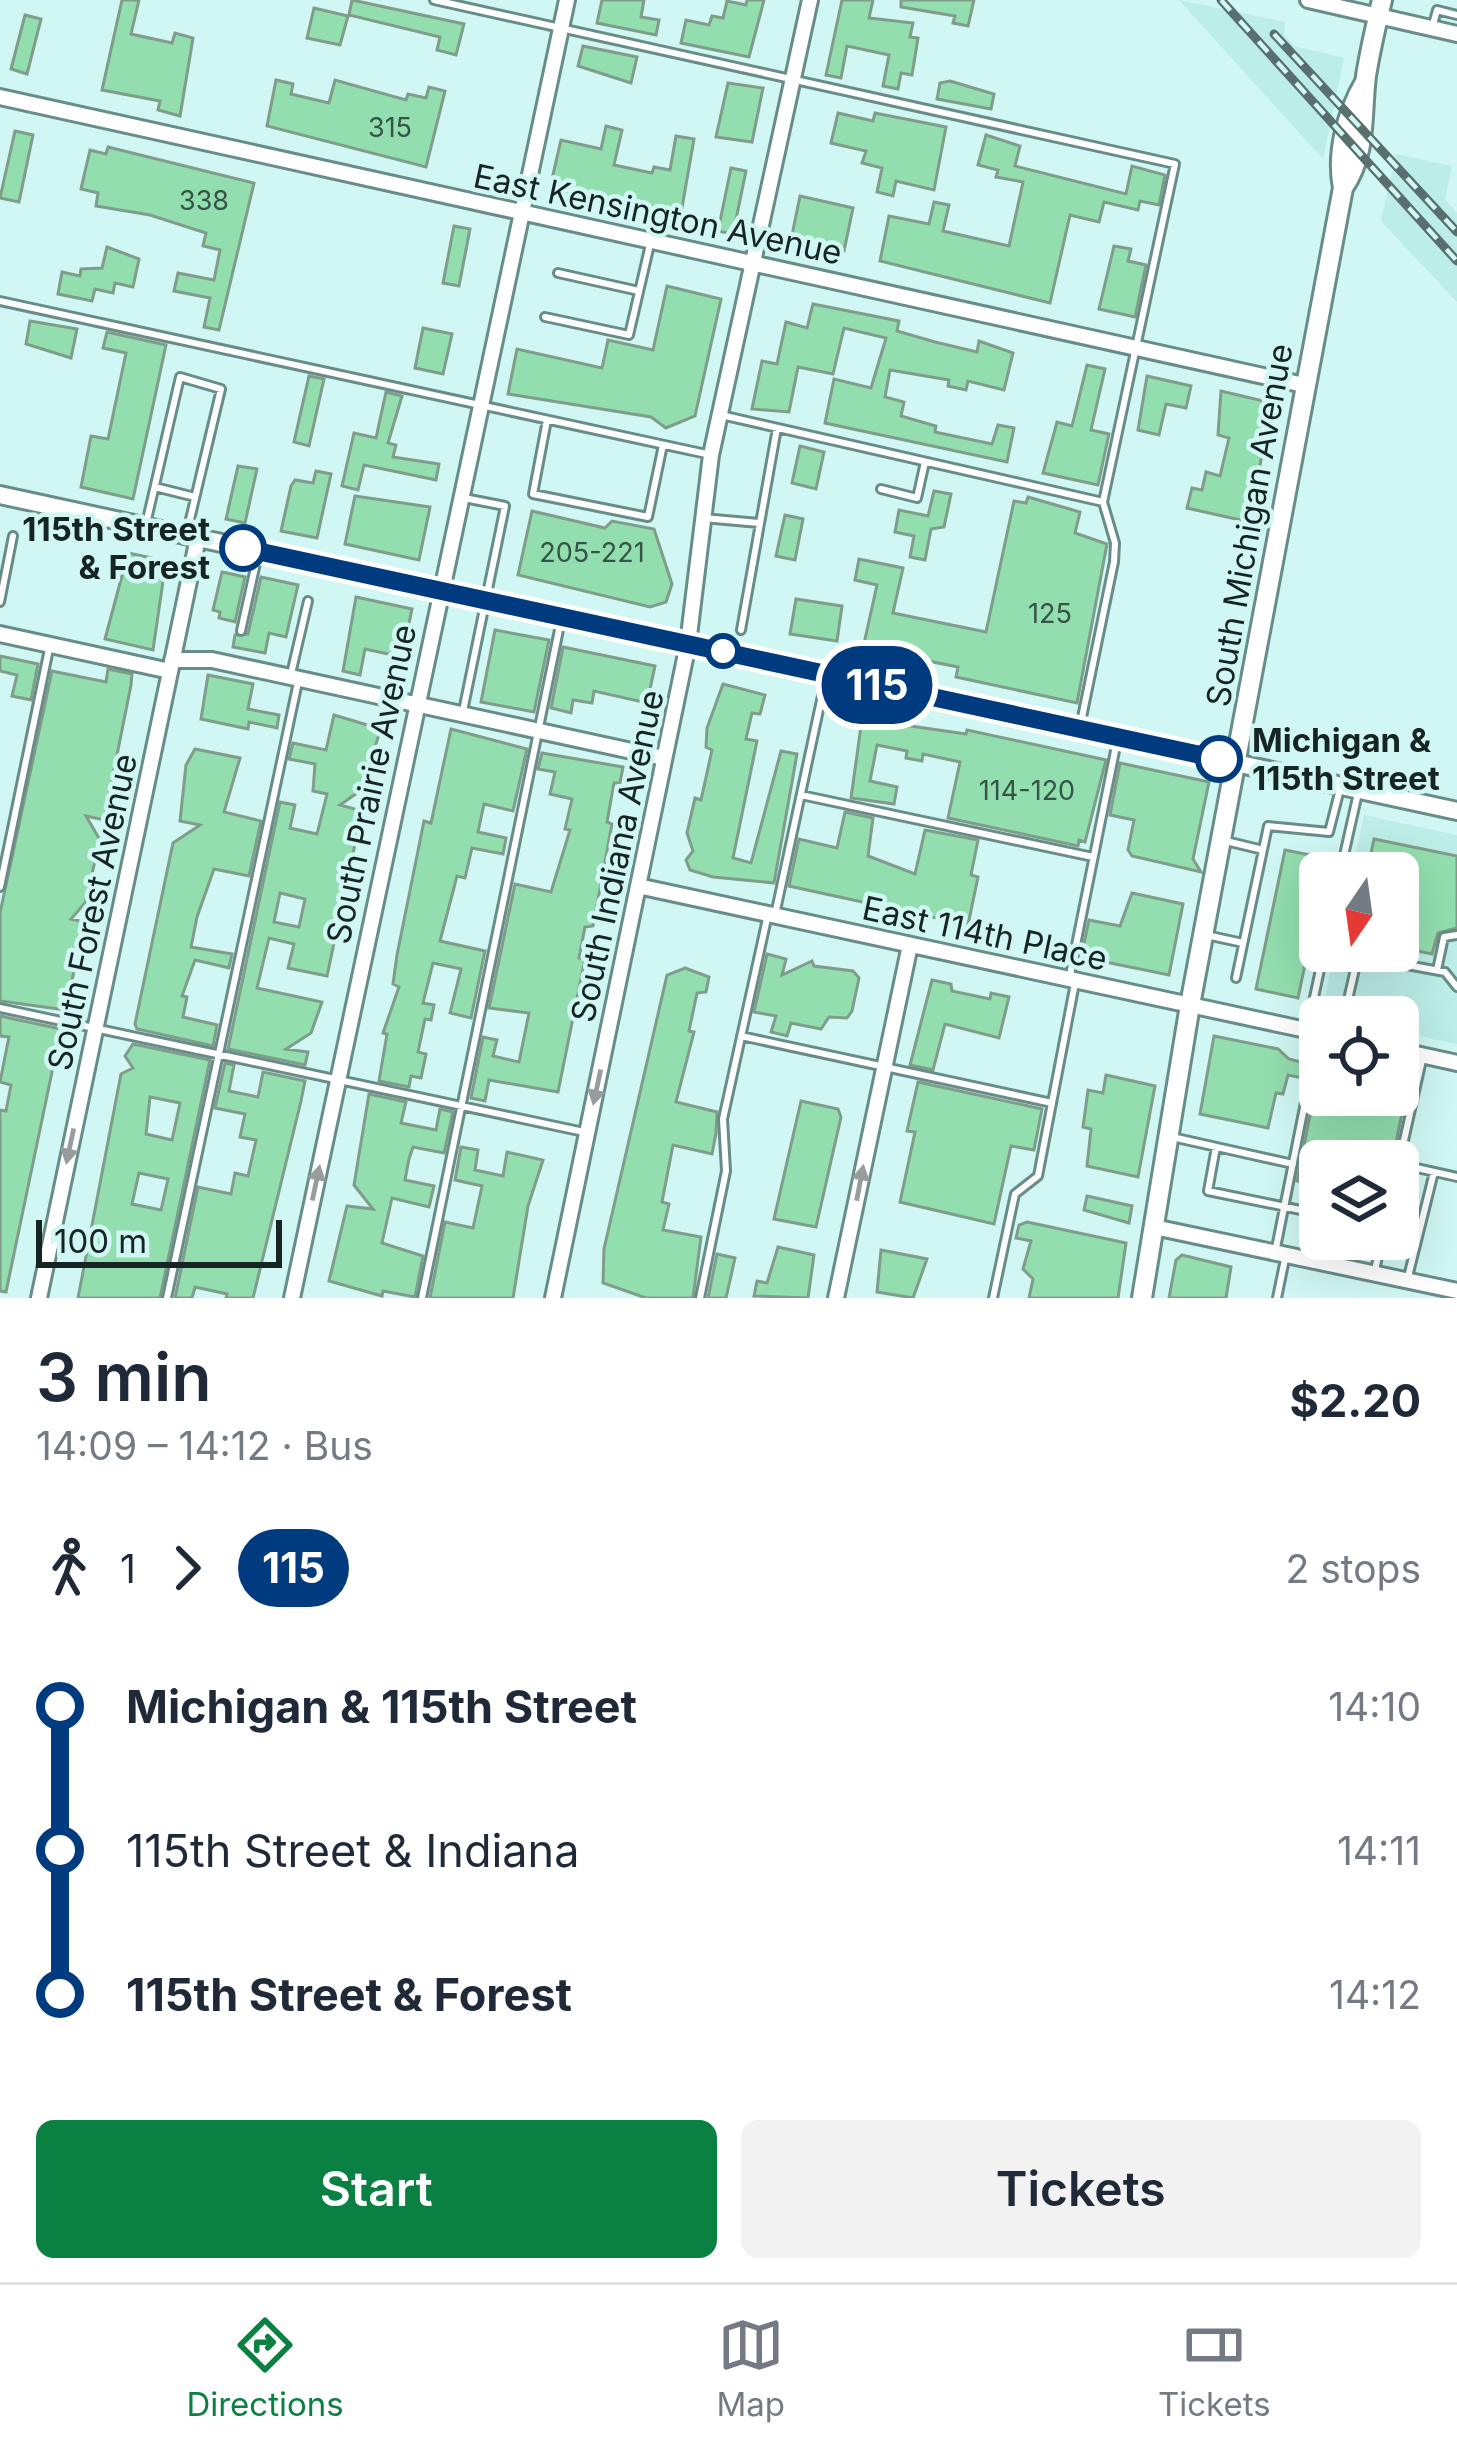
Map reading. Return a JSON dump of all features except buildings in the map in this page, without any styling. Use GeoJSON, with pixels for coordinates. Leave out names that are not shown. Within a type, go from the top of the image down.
{"type":"FeatureCollection","features":[{"type":"Feature","properties":{"kind":"main road","name":"South Michigan Avenue"},"geometry":{"type":"LineString","coordinates":[[1142,1298],[1190,1005],[1343,188],[1339,167],[1365,82],[1380,8]]}},
{"type":"Feature","properties":{"kind":"street","name":"South Prairie Avenue"},"geometry":{"type":"LineString","coordinates":[[292,1298],[458,496],[567,0]]}},
{"type":"Feature","properties":{"kind":"street","name":"South Indiana Avenue"},"geometry":{"type":"LineString","coordinates":[[553,1298],[688,644],[711,455],[810,0]]}},
{"type":"Feature","properties":{"kind":"street"},"geometry":{"type":"LineString","coordinates":[[1308,0],[1380,8],[1457,34]]}},
{"type":"Feature","properties":{"kind":"street","name":"East Kensington Avenue"},"geometry":{"type":"LineString","coordinates":[[0,97],[1304,385]]}},
{"type":"Feature","properties":{"kind":"street"},"geometry":{"type":"LineString","coordinates":[[0,495],[1457,811]]}},
{"type":"Feature","properties":{"kind":"street","name":"South Forest Avenue"},"geometry":{"type":"LineString","coordinates":[[39,1298],[171,665],[192,537]]}},
{"type":"Feature","properties":{"kind":"street"},"geometry":{"type":"LineString","coordinates":[[0,634],[171,665],[212,660],[664,758]]}},
{"type":"Feature","properties":{"kind":"street","name":"East 114th Place"},"geometry":{"type":"LineString","coordinates":[[638,886],[1299,1029]]}},
{"type":"Feature","properties":{"kind":"street"},"geometry":{"type":"LineString","coordinates":[[836,1298],[910,945]]}},
{"type":"Feature","properties":{"kind":"street"},"geometry":{"type":"LineString","coordinates":[[1419,1054],[1457,1063]]}},
{"type":"Feature","properties":{"kind":"street"},"geometry":{"type":"LineString","coordinates":[[1154,1227],[1407,1280],[1437,1293],[1457,1291]]}},
{"type":"Feature","properties":{"kind":"lane"},"geometry":{"type":"LineString","coordinates":[[434,0],[1175,164],[1103,502],[1115,542],[1114,562],[1080,729]]}},
{"type":"Feature","properties":{"kind":"lane"},"geometry":{"type":"LineString","coordinates":[[1432,28],[1437,10],[1457,15]]}},
{"type":"Feature","properties":{"kind":"lane"},"geometry":{"type":"LineString","coordinates":[[545,317],[629,334],[651,240]]}},
{"type":"Feature","properties":{"kind":"lane"},"geometry":{"type":"LineString","coordinates":[[558,273],[639,291]]}},
{"type":"Feature","properties":{"kind":"lane"},"geometry":{"type":"LineString","coordinates":[[0,301],[711,455]]}},
{"type":"Feature","properties":{"kind":"lane"},"geometry":{"type":"LineString","coordinates":[[145,526],[180,377],[221,388],[195,497],[192,537]]}},
{"type":"Feature","properties":{"kind":"lane"},"geometry":{"type":"LineString","coordinates":[[720,415],[1103,502]]}},
{"type":"Feature","properties":{"kind":"lane"},"geometry":{"type":"LineString","coordinates":[[547,421],[533,494],[647,517],[663,445]]}},
{"type":"Feature","properties":{"kind":"lane"},"geometry":{"type":"LineString","coordinates":[[741,630],[777,428]]}},
{"type":"Feature","properties":{"kind":"lane"},"geometry":{"type":"LineString","coordinates":[[881,489],[917,497],[926,462]]}},
{"type":"Feature","properties":{"kind":"lane"},"geometry":{"type":"LineString","coordinates":[[154,487],[195,497]]}},
{"type":"Feature","properties":{"kind":"lane"},"geometry":{"type":"LineString","coordinates":[[458,496],[505,506],[462,714]]}},
{"type":"Feature","properties":{"kind":"lane"},"geometry":{"type":"LineString","coordinates":[[702,518],[759,523]]}},
{"type":"Feature","properties":{"kind":"lane"},"geometry":{"type":"LineString","coordinates":[[0,602],[13,536]]}},
{"type":"Feature","properties":{"kind":"lane"},"geometry":{"type":"LineString","coordinates":[[241,631],[258,551]]}},
{"type":"Feature","properties":{"kind":"lane"},"geometry":{"type":"LineString","coordinates":[[166,1298],[308,601]]}},
{"type":"Feature","properties":{"kind":"lane"},"geometry":{"type":"LineString","coordinates":[[422,1298],[561,616]]}},
{"type":"Feature","properties":{"kind":"lane"},"geometry":{"type":"LineString","coordinates":[[0,887],[50,644]]}},
{"type":"Feature","properties":{"kind":"lane"},"geometry":{"type":"LineString","coordinates":[[700,1298],[726,1171],[723,1119],[826,674]]}},
{"type":"Feature","properties":{"kind":"lane"},"geometry":{"type":"LineString","coordinates":[[993,1298],[1015,1194],[1038,1176],[1118,737]]}},
{"type":"Feature","properties":{"kind":"lane"},"geometry":{"type":"LineString","coordinates":[[1236,979],[1268,826],[1329,832],[1349,787]]}},
{"type":"Feature","properties":{"kind":"lane"},"geometry":{"type":"LineString","coordinates":[[1342,852],[1349,787]]}},
{"type":"Feature","properties":{"kind":"lane"},"geometry":{"type":"LineString","coordinates":[[801,795],[1093,857]]}},
{"type":"Feature","properties":{"kind":"lane"},"geometry":{"type":"LineString","coordinates":[[1222,840],[1263,850]]}},
{"type":"Feature","properties":{"kind":"lane"},"geometry":{"type":"LineString","coordinates":[[1204,934],[1243,943]]}},
{"type":"Feature","properties":{"kind":"lane"},"geometry":{"type":"LineString","coordinates":[[1437,970],[1444,938],[1457,934]]}},
{"type":"Feature","properties":{"kind":"lane"},"geometry":{"type":"LineString","coordinates":[[1349,996],[1358,956],[1437,970],[1457,987]]}},
{"type":"Feature","properties":{"kind":"lane"},"geometry":{"type":"LineString","coordinates":[[0,1008],[587,1132]]}},
{"type":"Feature","properties":{"kind":"lane"},"geometry":{"type":"LineString","coordinates":[[741,1036],[1052,1103]]}},
{"type":"Feature","properties":{"kind":"lane"},"geometry":{"type":"LineString","coordinates":[[1404,1140],[1423,1055]]}},
{"type":"Feature","properties":{"kind":"lane"},"geometry":{"type":"LineString","coordinates":[[1277,1298],[1284,1206],[1300,1116]]}},
{"type":"Feature","properties":{"kind":"lane"},"geometry":{"type":"LineString","coordinates":[[1168,1136],[1292,1164]]}},
{"type":"Feature","properties":{"kind":"lane"},"geometry":{"type":"LineString","coordinates":[[1216,1147],[1208,1191],[1299,1209]]}},
{"type":"Feature","properties":{"kind":"lane"},"geometry":{"type":"LineString","coordinates":[[1419,1170],[1457,1177]]}},
{"type":"Feature","properties":{"kind":"lane"},"geometry":{"type":"LineString","coordinates":[[1407,1280],[1434,1172]]}},
{"type":"Feature","properties":{"kind":"lane"},"geometry":{"type":"LineString","coordinates":[[1375,1274],[1378,1260]]}},
{"type":"Feature","properties":{"kind":"shaded area"},"geometry":{"type":"Polygon","coordinates":[[[1179,0],[1285,22],[1284,35],[1294,46],[1344,58],[1323,159],[1179,0]]]}},
{"type":"Feature","properties":{"kind":"shaded area"},"geometry":{"type":"Polygon","coordinates":[[[1396,154],[1452,166],[1445,200],[1457,213],[1457,302],[1381,221],[1396,154]]]}},
{"type":"Feature","properties":{"kind":"shaded area"},"geometry":{"type":"Polygon","coordinates":[[[1364,815],[1457,835],[1457,1044],[1419,1036],[1419,996],[1325,996],[1330,972],[1419,972],[1419,852],[1356,852],[1364,815]]]}},
{"type":"Feature","properties":{"kind":"railway"},"geometry":{"type":"LineString","coordinates":[[1221,0],[1457,261]]}},
{"type":"Feature","properties":{"kind":"railway"},"geometry":{"type":"LineString","coordinates":[[1274,34],[1457,232]]}},
{"type":"Feature","properties":{"kind":"bus line","name":"115"},"geometry":{"type":"LineString","coordinates":[[243,548],[1219,759]]}},
{"type":"Feature","properties":{"kind":"place","name":"115th Street & Forest"},"geometry":{"type":"Point","coordinates":[243,548]}},
{"type":"Feature","properties":{"kind":"place","name":"Michigan & 115th Street"},"geometry":{"type":"Point","coordinates":[1219,759]}}]}
